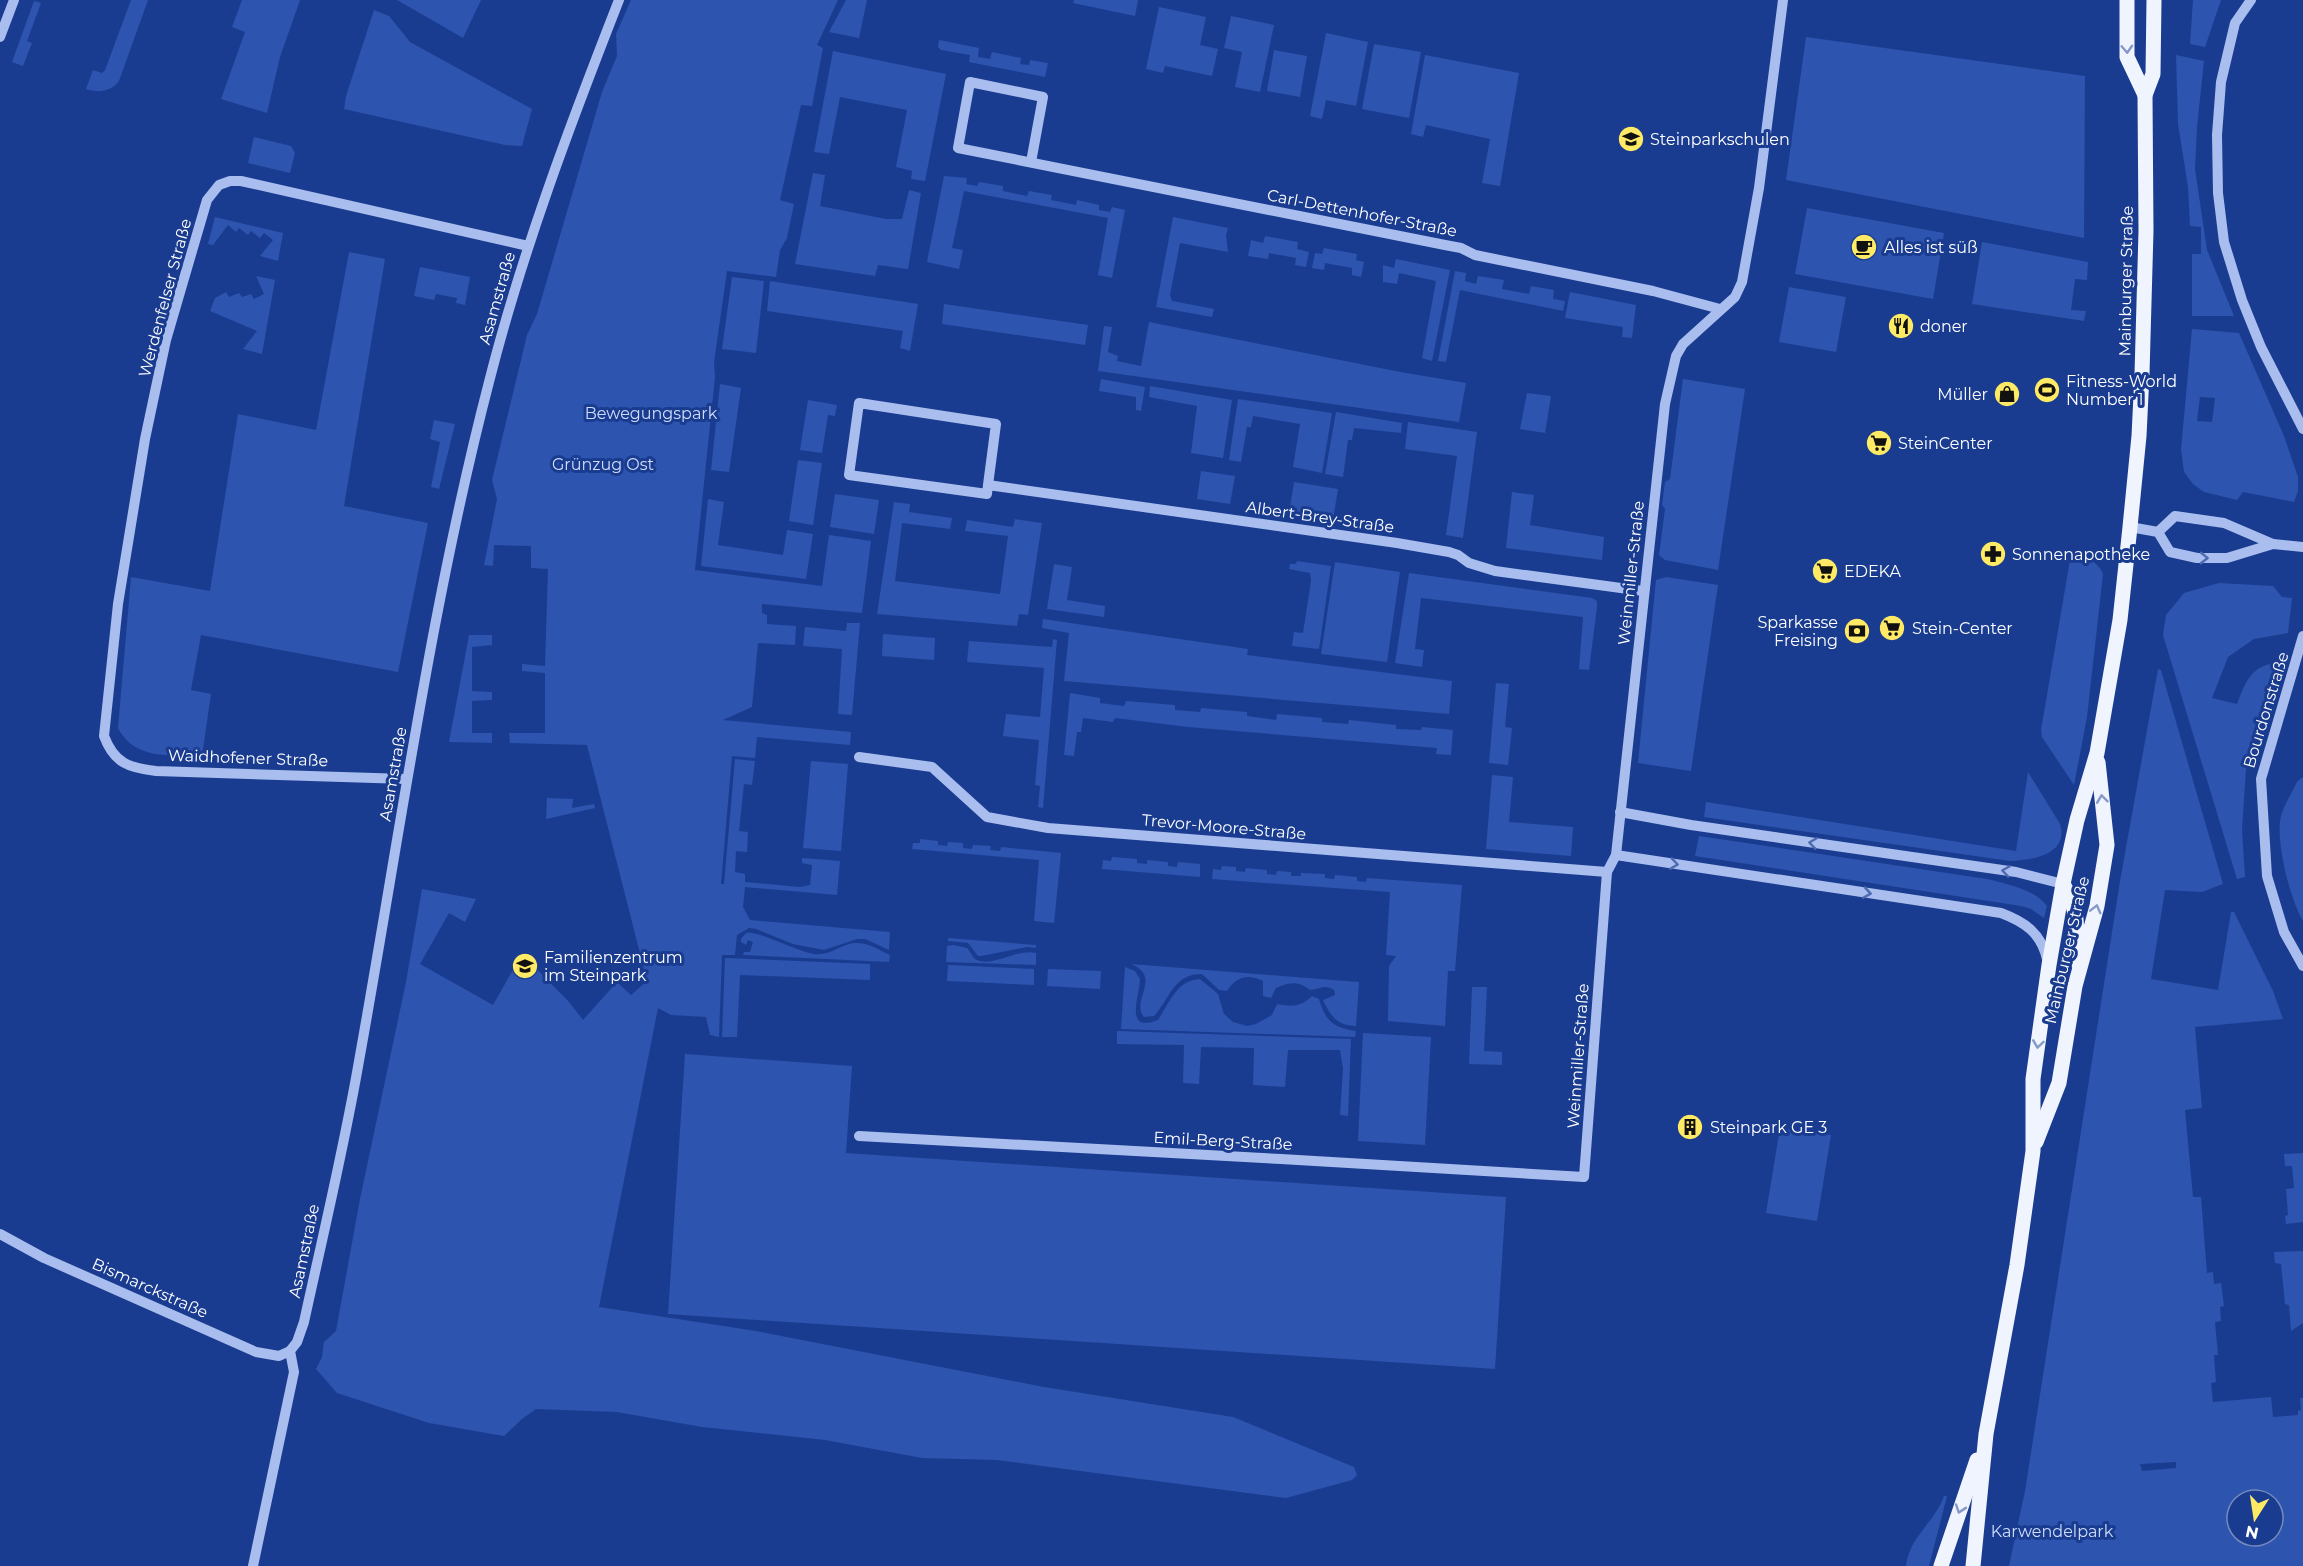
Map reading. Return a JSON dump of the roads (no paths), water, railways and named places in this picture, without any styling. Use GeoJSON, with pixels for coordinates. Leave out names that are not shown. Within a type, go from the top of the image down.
{"type":"FeatureCollection","features":[{"type":"Feature","properties":{"kind":"main road","name":"Mainburger Straße"},"geometry":{"type":"LineString","coordinates":[[2127,0],[2127,57],[2145,95]]}},
{"type":"Feature","properties":{"kind":"main road","name":"Mainburger Straße"},"geometry":{"type":"LineString","coordinates":[[1973,1566],[1986,1434],[2017,1265],[2033,1151],[2033,1079],[2049,965],[2077,820],[2097,753],[2120,620],[2139,436],[2146,231],[2145,95],[2153,74],[2154,0]]}},
{"type":"Feature","properties":{"kind":"main road","name":"Mainburger Straße"},"geometry":{"type":"LineString","coordinates":[[2033,1151],[2058,1083],[2075,986],[2097,906],[2107,845],[2097,753]]}},
{"type":"Feature","properties":{"kind":"main road"},"geometry":{"type":"LineString","coordinates":[[2063,884],[2073,900],[2075,909],[2077,928],[2075,986]]}},
{"type":"Feature","properties":{"kind":"main road","name":"Mainburger Straße"},"geometry":{"type":"LineString","coordinates":[[1941,1566],[1986,1434]]}},
{"type":"Feature","properties":{"kind":"street"},"geometry":{"type":"LineString","coordinates":[[0,37],[14,0]]}},
{"type":"Feature","properties":{"kind":"street","name":"Asamstraße"},"geometry":{"type":"LineString","coordinates":[[290,1351],[297,1342],[304,1322],[359,1064],[406,779],[457,515],[489,381],[528,246],[619,0]]}},
{"type":"Feature","properties":{"kind":"street","name":"Weinmiller-Straße"},"geometry":{"type":"LineString","coordinates":[[1584,1177],[1607,872],[1616,855],[1665,404],[1676,356],[1683,344],[1735,297],[1742,282],[1759,188],[1783,0]]}},
{"type":"Feature","properties":{"kind":"street"},"geometry":{"type":"LineString","coordinates":[[2251,0],[2235,23],[2221,82],[2217,158],[2218,193],[2224,242],[2242,300],[2261,347],[2303,429]]}},
{"type":"Feature","properties":{"kind":"street","name":"Carl-Dettenhofer-Straße"},"geometry":{"type":"LineString","coordinates":[[1031,162],[1043,97],[970,82],[958,148],[1461,248],[1475,255],[1653,291],[1720,309]]}},
{"type":"Feature","properties":{"kind":"street","name":"Werdenfelser Straße"},"geometry":{"type":"LineString","coordinates":[[104,736],[118,604],[129,528],[166,340],[207,200],[219,185],[230,181],[249,182],[528,246]]}},
{"type":"Feature","properties":{"kind":"street","name":"Albert-Brey-Straße"},"geometry":{"type":"LineString","coordinates":[[859,403],[996,424],[988,485],[987,494],[849,476],[859,403]]}},
{"type":"Feature","properties":{"kind":"street","name":"Albert-Brey-Straße"},"geometry":{"type":"LineString","coordinates":[[988,485],[1408,545],[1449,552],[1469,563],[1495,571],[1643,591]]}},
{"type":"Feature","properties":{"kind":"street"},"geometry":{"type":"LineString","coordinates":[[2158,532],[2175,516],[2223,523],[2273,544],[2303,547]]}},
{"type":"Feature","properties":{"kind":"street"},"geometry":{"type":"LineString","coordinates":[[2130,527],[2158,532],[2170,552],[2197,558],[2227,558],[2273,544]]}},
{"type":"Feature","properties":{"kind":"street","name":"Bourdonstraße"},"geometry":{"type":"LineString","coordinates":[[2303,636],[2261,779],[2267,876],[2284,932],[2303,966]]}},
{"type":"Feature","properties":{"kind":"street","name":"Waidhofener Straße"},"geometry":{"type":"LineString","coordinates":[[104,736],[110,752],[125,764],[139,769],[406,779]]}},
{"type":"Feature","properties":{"kind":"street","name":"Trevor-Moore-Straße"},"geometry":{"type":"LineString","coordinates":[[859,757],[932,768],[987,817],[1048,828],[1607,872]]}},
{"type":"Feature","properties":{"kind":"street"},"geometry":{"type":"LineString","coordinates":[[1620,812],[1691,825],[2016,873],[2063,884]]}},
{"type":"Feature","properties":{"kind":"street"},"geometry":{"type":"LineString","coordinates":[[1616,855],[2001,913],[2015,918],[2043,942],[2049,965]]}},
{"type":"Feature","properties":{"kind":"street","name":"Emil-Berg-Straße"},"geometry":{"type":"LineString","coordinates":[[859,1136],[1584,1177]]}},
{"type":"Feature","properties":{"kind":"street","name":"Bismarckstraße"},"geometry":{"type":"LineString","coordinates":[[0,1234],[44,1258],[256,1352],[279,1356],[290,1351]]}},
{"type":"Feature","properties":{"kind":"street"},"geometry":{"type":"LineString","coordinates":[[254,1566],[294,1372],[290,1351]]}},
{"type":"Feature","properties":{"kind":"place","name":"Steinparkschulen"},"geometry":{"type":"Point","coordinates":[1631,139]}},
{"type":"Feature","properties":{"kind":"place","name":"Alles ist süß"},"geometry":{"type":"Point","coordinates":[1864,247]}},
{"type":"Feature","properties":{"kind":"place","name":"doner"},"geometry":{"type":"Point","coordinates":[1901,326]}},
{"type":"Feature","properties":{"kind":"place","name":"Fitness-World Number 1"},"geometry":{"type":"Point","coordinates":[2047,390]}},
{"type":"Feature","properties":{"kind":"place","name":"Müller"},"geometry":{"type":"Point","coordinates":[2007,394]}},
{"type":"Feature","properties":{"kind":"place","name":"SteinCenter"},"geometry":{"type":"Point","coordinates":[1879,443]}},
{"type":"Feature","properties":{"kind":"place","name":"Sonnenapotheke"},"geometry":{"type":"Point","coordinates":[1993,554]}},
{"type":"Feature","properties":{"kind":"place","name":"EDEKA"},"geometry":{"type":"Point","coordinates":[1825,571]}},
{"type":"Feature","properties":{"kind":"place","name":"Stein-Center"},"geometry":{"type":"Point","coordinates":[1892,628]}},
{"type":"Feature","properties":{"kind":"place","name":"Sparkasse Freising"},"geometry":{"type":"Point","coordinates":[1857,631]}},
{"type":"Feature","properties":{"kind":"place","name":"Familienzentrum im Steinpark"},"geometry":{"type":"Point","coordinates":[525,966]}},
{"type":"Feature","properties":{"kind":"place","name":"Steinpark GE 3"},"geometry":{"type":"Point","coordinates":[1690,1127]}},
{"type":"Feature","properties":{"kind":"park label","name":"Bewegungspark"},"geometry":{"type":"Point","coordinates":[651,413]}},
{"type":"Feature","properties":{"kind":"park label","name":"Grünzug Ost"},"geometry":{"type":"Point","coordinates":[603,464]}},
{"type":"Feature","properties":{"kind":"park label","name":"Karwendelpark"},"geometry":{"type":"Point","coordinates":[2052,1531]}}]}
